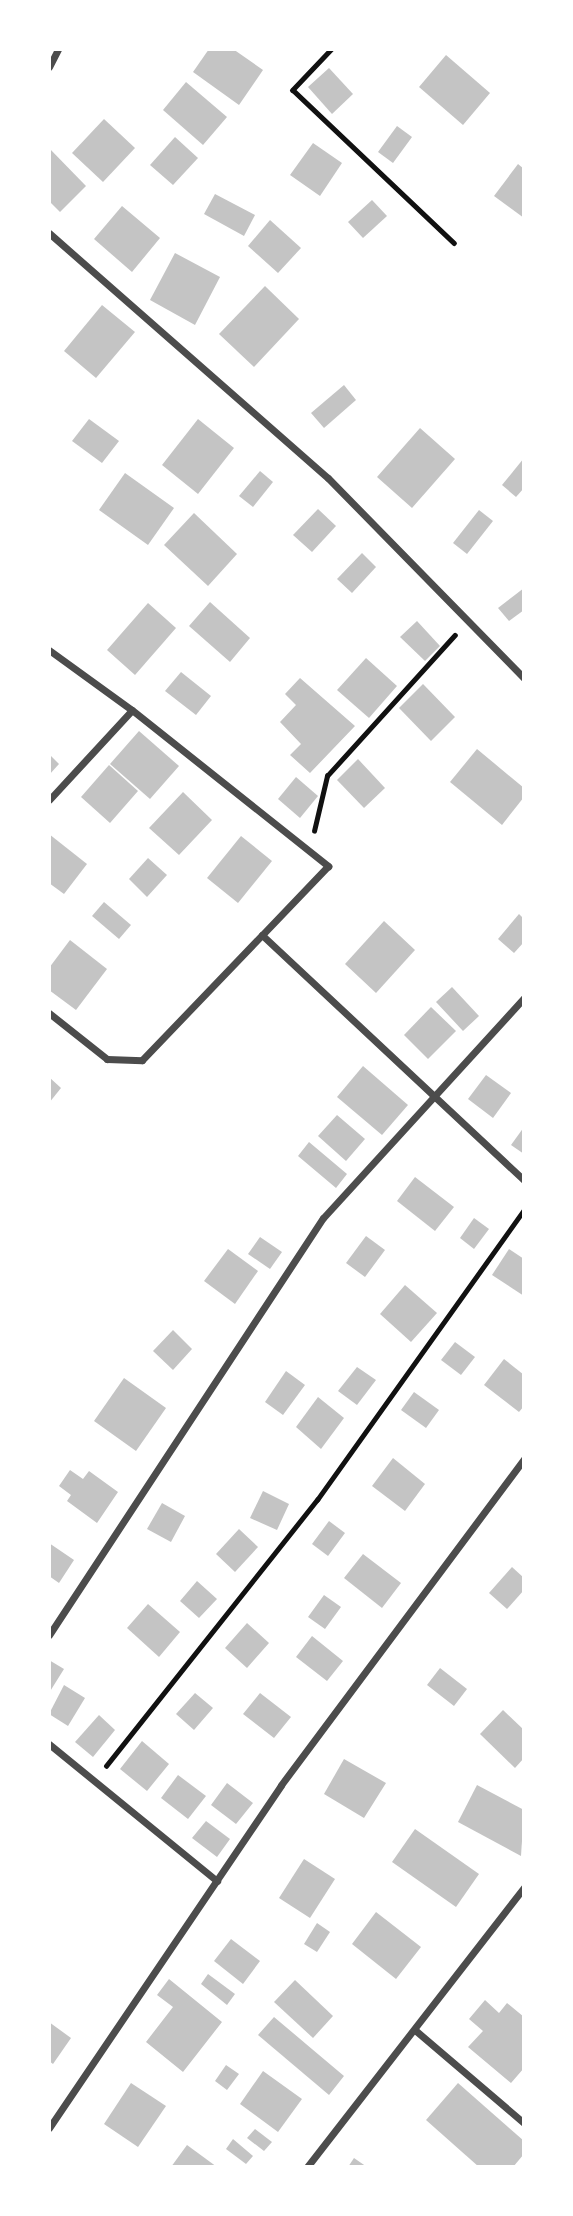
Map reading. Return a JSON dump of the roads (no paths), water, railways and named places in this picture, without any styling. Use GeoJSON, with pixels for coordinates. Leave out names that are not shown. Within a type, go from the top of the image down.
{"type":"FeatureCollection","features":[{"type":"Feature","properties":{"kind":"street"},"geometry":{"type":"LineString","coordinates":[[49,67],[58,49]]}},
{"type":"Feature","properties":{"kind":"street"},"geometry":{"type":"LineString","coordinates":[[49,233],[328,478],[466,623],[524,678]]}},
{"type":"Feature","properties":{"kind":"street"},"geometry":{"type":"LineString","coordinates":[[49,650],[132,710],[328,866],[142,1060],[107,1059],[49,1013]]}},
{"type":"Feature","properties":{"kind":"street"},"geometry":{"type":"LineString","coordinates":[[49,800],[132,710]]}},
{"type":"Feature","properties":{"kind":"street"},"geometry":{"type":"LineString","coordinates":[[262,935],[433,1098],[524,1180]]}},
{"type":"Feature","properties":{"kind":"street"},"geometry":{"type":"LineString","coordinates":[[49,1635],[323,1218],[524,998]]}},
{"type":"Feature","properties":{"kind":"street"},"geometry":{"type":"LineString","coordinates":[[49,2128],[281,1785],[524,1459]]}},
{"type":"Feature","properties":{"kind":"street"},"geometry":{"type":"LineString","coordinates":[[49,1744],[217,1881]]}},
{"type":"Feature","properties":{"kind":"street"},"geometry":{"type":"LineString","coordinates":[[307,2167],[524,1887]]}},
{"type":"Feature","properties":{"kind":"street"},"geometry":{"type":"LineString","coordinates":[[415,2030],[524,2123]]}}]}
